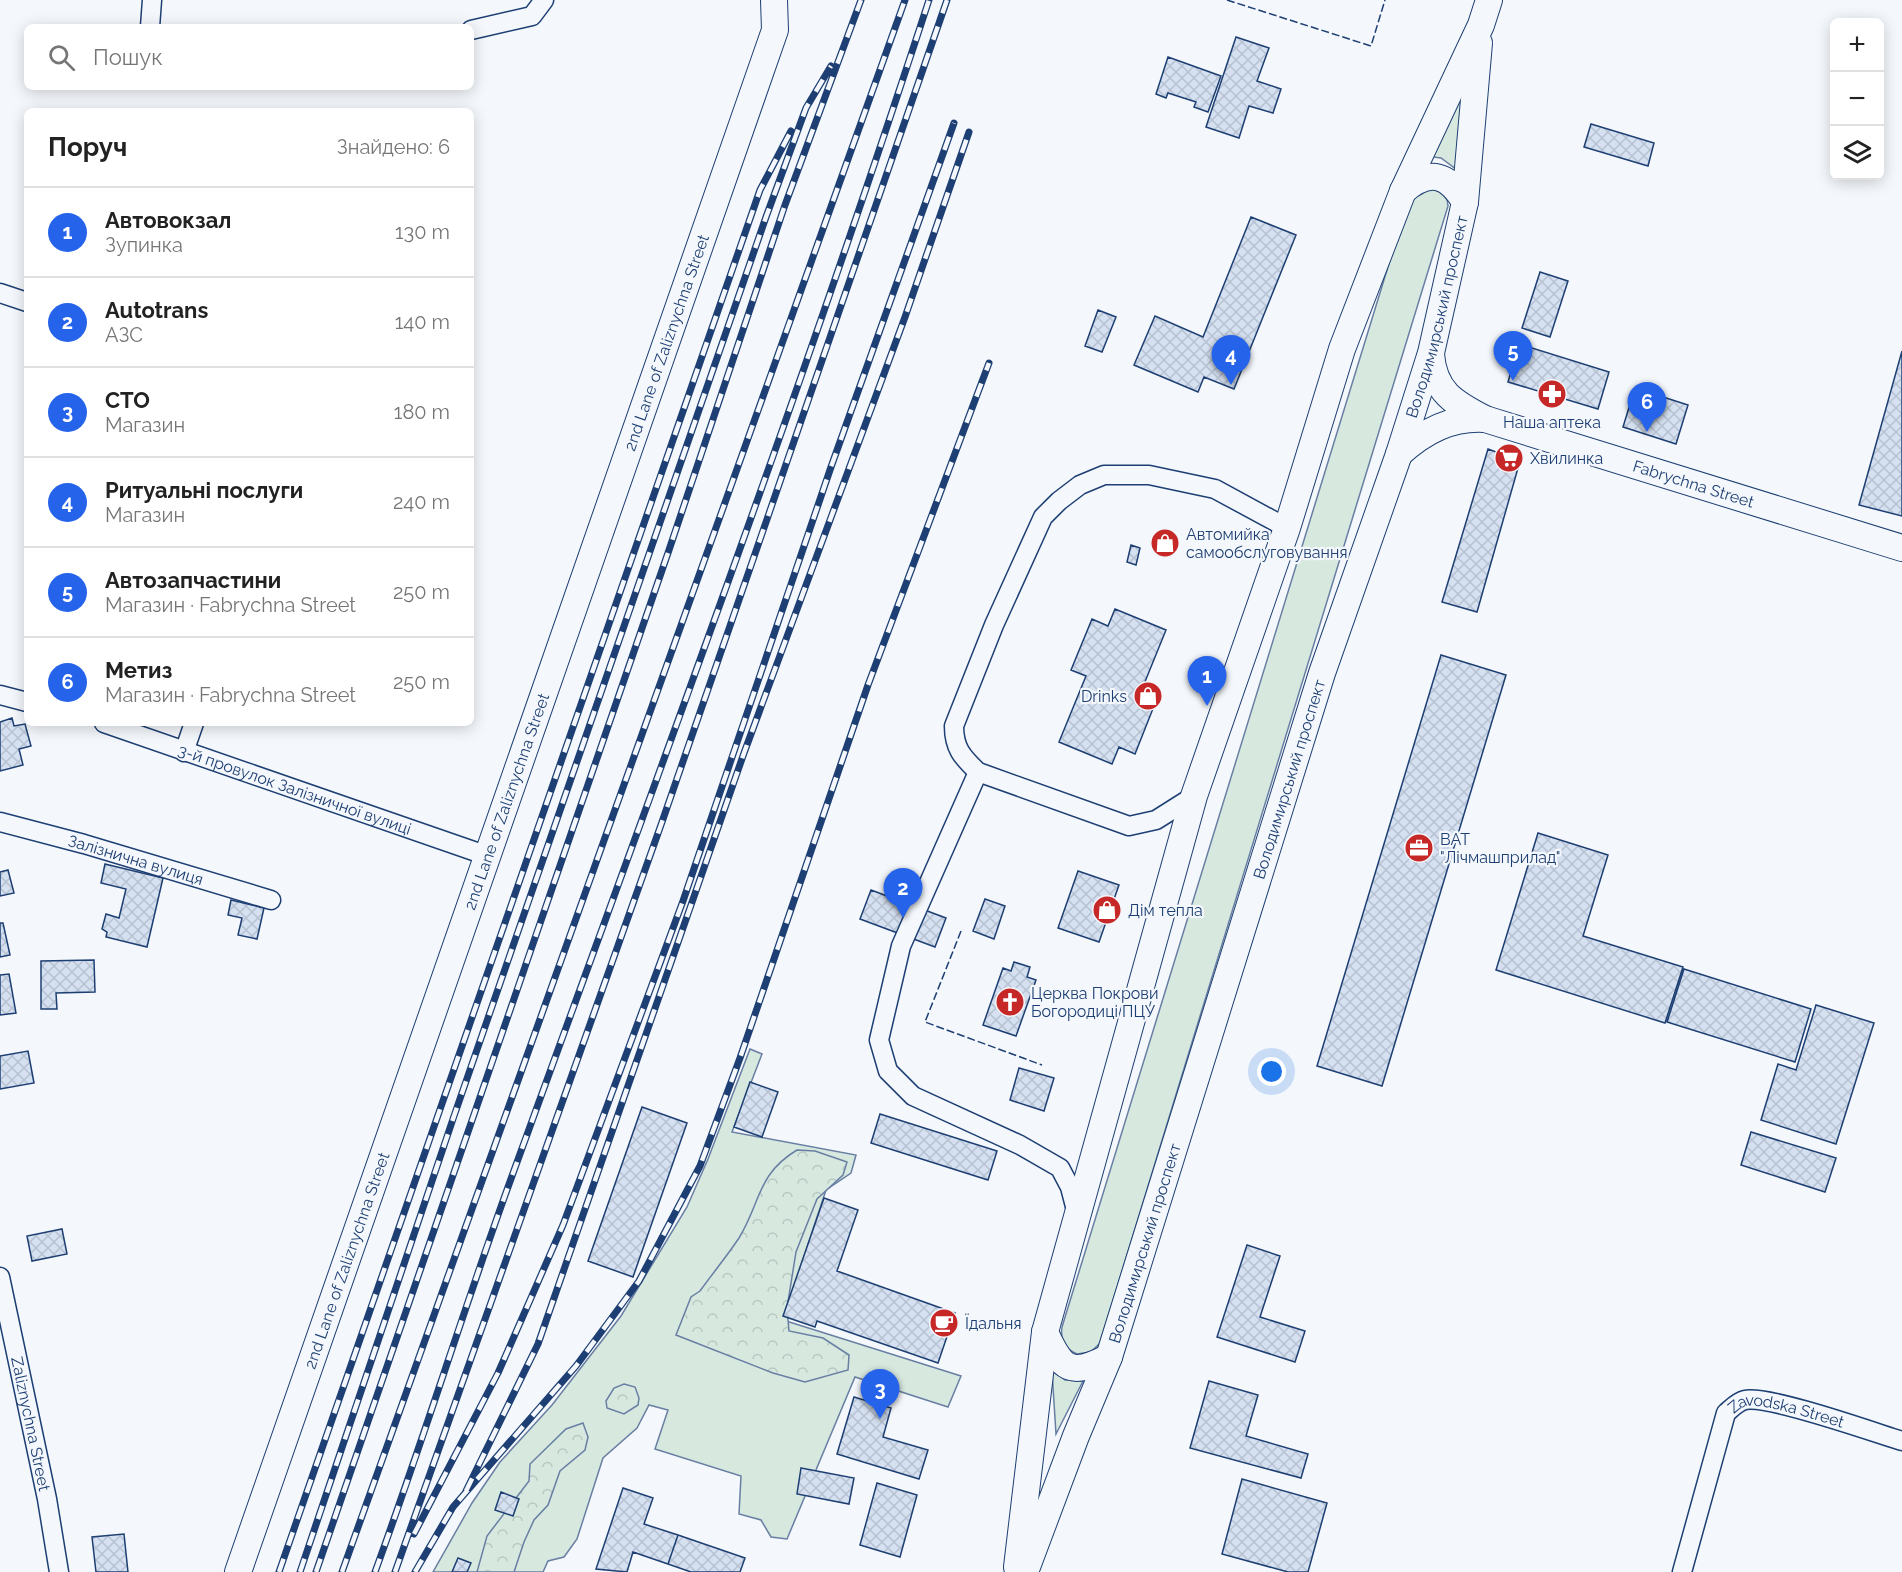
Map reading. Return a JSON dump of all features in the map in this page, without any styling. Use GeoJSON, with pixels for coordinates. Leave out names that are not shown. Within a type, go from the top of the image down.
{"type":"FeatureCollection","features":[{"type":"Feature","properties":{"kind":"main road","name":"2nd Lane of Zaliznychna Street"},"geometry":{"type":"LineString","coordinates":[[238,1572],[774,30],[774,0]]}},
{"type":"Feature","properties":{"kind":"main road","name":"Володимирський проспект"},"geometry":{"type":"LineString","coordinates":[[1017,1572],[1045,1332],[1194,796],[1287,528],[1342,349],[1403,190],[1480,25],[1489,0]]}},
{"type":"Feature","properties":{"kind":"main road","name":"Володимирський проспект"},"geometry":{"type":"LineString","coordinates":[[1025,1572],[1076,1436],[1109,1358],[1322,673],[1399,454],[1431,353],[1465,202],[1480,25]]}},
{"type":"Feature","properties":{"kind":"main road","name":"Володимирський проспект"},"geometry":{"type":"LineString","coordinates":[[1403,190],[1413,182],[1431,176],[1444,178],[1456,187],[1465,202]]}},
{"type":"Feature","properties":{"kind":"main road"},"geometry":{"type":"LineString","coordinates":[[1431,353],[1432,370],[1439,387],[1451,399],[1485,419]]}},
{"type":"Feature","properties":{"kind":"main road"},"geometry":{"type":"LineString","coordinates":[[1441,425],[1451,399]]}},
{"type":"Feature","properties":{"kind":"main road"},"geometry":{"type":"LineString","coordinates":[[1399,454],[1424,434],[1441,425],[1469,418],[1485,419]]}},
{"type":"Feature","properties":{"kind":"main road","name":"Fabrychna Street"},"geometry":{"type":"LineString","coordinates":[[1485,419],[1902,548]]}},
{"type":"Feature","properties":{"kind":"main road","name":"Володимирський проспект"},"geometry":{"type":"LineString","coordinates":[[1045,1332],[1056,1357],[1064,1366],[1075,1369],[1088,1368],[1109,1358]]}},
{"type":"Feature","properties":{"kind":"street"},"geometry":{"type":"LineString","coordinates":[[150,24],[152,0]]}},
{"type":"Feature","properties":{"kind":"street"},"geometry":{"type":"LineString","coordinates":[[474,29],[532,15],[544,0]]}},
{"type":"Feature","properties":{"kind":"street"},"geometry":{"type":"LineString","coordinates":[[0,293],[24,301]]}},
{"type":"Feature","properties":{"kind":"street"},"geometry":{"type":"LineString","coordinates":[[1194,796],[1156,820],[1129,826],[978,772],[961,756],[954,743],[954,726],[1042,518],[1080,485],[1104,475],[1149,475],[1215,489],[1287,528]]}},
{"type":"Feature","properties":{"kind":"street"},"geometry":{"type":"LineString","coordinates":[[0,695],[24,701]]}},
{"type":"Feature","properties":{"kind":"street","name":"3-й провулок Залізничної вулиці"},"geometry":{"type":"LineString","coordinates":[[112,726],[488,856]]}},
{"type":"Feature","properties":{"kind":"street"},"geometry":{"type":"LineString","coordinates":[[184,752],[193,726]]}},
{"type":"Feature","properties":{"kind":"street"},"geometry":{"type":"LineString","coordinates":[[978,772],[901,946],[879,1040],[888,1071],[913,1096],[1020,1146],[1060,1168],[1070,1187],[1078,1217]]}},
{"type":"Feature","properties":{"kind":"street","name":"Залізнична вулиця"},"geometry":{"type":"LineString","coordinates":[[0,822],[84,844],[272,900]]}},
{"type":"Feature","properties":{"kind":"street","name":"Zaliznychna Street"},"geometry":{"type":"LineString","coordinates":[[0,1277],[47,1499],[59,1572]]}},
{"type":"Feature","properties":{"kind":"street","name":"Zavodska Street"},"geometry":{"type":"LineString","coordinates":[[1682,1572],[1726,1413],[1735,1405],[1745,1400],[1778,1404],[1902,1441]]}},
{"type":"Feature","properties":{"kind":"green space"},"geometry":{"type":"Polygon","coordinates":[[[1464,86],[1456,169],[1441,158],[1425,156],[1464,86]]]}},
{"type":"Feature","properties":{"kind":"green space"},"geometry":{"type":"Polygon","coordinates":[[[1439,187],[1447,199],[1448,206],[1100,1343],[1091,1352],[1077,1354],[1064,1344],[1062,1327],[1411,192],[1439,187]]]}},
{"type":"Feature","properties":{"kind":"green space"},"geometry":{"type":"Polygon","coordinates":[[[750,1049],[762,1054],[732,1132],[856,1155],[851,1173],[826,1190],[783,1320],[961,1376],[948,1407],[855,1377],[787,1539],[771,1537],[761,1520],[739,1514],[741,1476],[655,1449],[668,1410],[649,1405],[637,1428],[603,1458],[577,1539],[564,1557],[548,1561],[543,1572],[433,1572],[472,1503],[500,1462],[552,1405],[621,1316],[687,1207],[750,1049]]]}},
{"type":"Feature","properties":{"kind":"green space"},"geometry":{"type":"Polygon","coordinates":[[[797,1150],[815,1151],[847,1162],[843,1175],[817,1199],[796,1252],[787,1308],[789,1331],[823,1338],[849,1355],[848,1370],[805,1382],[773,1373],[676,1335],[691,1297],[700,1291],[739,1238],[767,1179],[784,1159],[797,1150]]]}},
{"type":"Feature","properties":{"kind":"green space"},"geometry":{"type":"Polygon","coordinates":[[[1052,1371],[1065,1380],[1083,1381],[1056,1434],[1052,1371]]]}},
{"type":"Feature","properties":{"kind":"green space"},"geometry":{"type":"Polygon","coordinates":[[[624,1384],[635,1387],[639,1398],[638,1405],[624,1414],[607,1408],[606,1401],[614,1388],[624,1384]]]}},
{"type":"Feature","properties":{"kind":"green space"},"geometry":{"type":"Polygon","coordinates":[[[583,1423],[588,1437],[585,1450],[560,1471],[548,1505],[534,1520],[514,1572],[477,1572],[487,1536],[529,1481],[530,1464],[566,1429],[583,1423]]]}},
{"type":"Feature","properties":{"kind":"building"},"geometry":{"type":"Polygon","coordinates":[[[1236,37],[1269,48],[1257,81],[1281,89],[1273,113],[1249,106],[1239,138],[1206,127],[1236,37]]]}},
{"type":"Feature","properties":{"kind":"building"},"geometry":{"type":"Polygon","coordinates":[[[1168,57],[1221,76],[1208,112],[1194,107],[1196,102],[1168,93],[1166,98],[1156,94],[1168,57]]]}},
{"type":"Feature","properties":{"kind":"building"},"geometry":{"type":"Polygon","coordinates":[[[1591,124],[1654,143],[1648,166],[1584,147],[1591,124]]]}},
{"type":"Feature","properties":{"kind":"building"},"geometry":{"type":"Polygon","coordinates":[[[1251,217],[1296,235],[1234,389],[1204,377],[1198,392],[1134,365],[1155,316],[1203,337],[1251,217]]]}},
{"type":"Feature","properties":{"kind":"building"},"geometry":{"type":"Polygon","coordinates":[[[1540,272],[1568,281],[1550,337],[1522,328],[1540,272]]]}},
{"type":"Feature","properties":{"kind":"building"},"geometry":{"type":"Polygon","coordinates":[[[1098,310],[1116,317],[1102,352],[1085,346],[1098,310]]]}},
{"type":"Feature","properties":{"kind":"building"},"geometry":{"type":"Polygon","coordinates":[[[1519,344],[1609,372],[1598,409],[1508,382],[1519,344]]]}},
{"type":"Feature","properties":{"kind":"building"},"geometry":{"type":"Polygon","coordinates":[[[1902,351],[1902,516],[1859,505],[1902,351]]]}},
{"type":"Feature","properties":{"kind":"building"},"geometry":{"type":"Polygon","coordinates":[[[1635,388],[1688,405],[1676,444],[1623,427],[1635,388]]]}},
{"type":"Feature","properties":{"kind":"building"},"geometry":{"type":"Polygon","coordinates":[[[1488,449],[1520,461],[1477,612],[1442,602],[1488,449]]]}},
{"type":"Feature","properties":{"kind":"building"},"geometry":{"type":"Polygon","coordinates":[[[1131,545],[1140,548],[1136,565],[1127,562],[1131,545]]]}},
{"type":"Feature","properties":{"kind":"building"},"geometry":{"type":"Polygon","coordinates":[[[1115,609],[1166,630],[1140,694],[1156,701],[1135,754],[1119,747],[1112,764],[1059,742],[1086,676],[1071,670],[1092,619],[1108,626],[1115,609]]]}},
{"type":"Feature","properties":{"kind":"building"},"geometry":{"type":"Polygon","coordinates":[[[1441,655],[1506,675],[1382,1086],[1317,1066],[1441,655]]]}},
{"type":"Feature","properties":{"kind":"building"},"geometry":{"type":"Polygon","coordinates":[[[12,718],[14,726],[24,724],[31,746],[19,749],[23,765],[0,771],[0,722],[12,718]]]}},
{"type":"Feature","properties":{"kind":"building"},"geometry":{"type":"Polygon","coordinates":[[[1538,833],[1608,855],[1583,936],[1683,967],[1665,1023],[1496,970],[1538,833]]]}},
{"type":"Feature","properties":{"kind":"building"},"geometry":{"type":"Polygon","coordinates":[[[105,864],[163,878],[147,947],[106,937],[107,932],[102,929],[106,914],[119,918],[126,889],[101,883],[105,864]]]}},
{"type":"Feature","properties":{"kind":"building"},"geometry":{"type":"Polygon","coordinates":[[[8,870],[14,893],[0,896],[0,872],[8,870]]]}},
{"type":"Feature","properties":{"kind":"building"},"geometry":{"type":"Polygon","coordinates":[[[1078,871],[1119,885],[1099,942],[1058,928],[1078,871]]]}},
{"type":"Feature","properties":{"kind":"building"},"geometry":{"type":"Polygon","coordinates":[[[871,890],[946,918],[935,947],[860,919],[871,890]]]}},
{"type":"Feature","properties":{"kind":"building"},"geometry":{"type":"Polygon","coordinates":[[[985,899],[1005,906],[994,939],[973,931],[985,899]]]}},
{"type":"Feature","properties":{"kind":"building"},"geometry":{"type":"Polygon","coordinates":[[[231,900],[264,908],[257,939],[238,935],[242,918],[228,915],[231,900]]]}},
{"type":"Feature","properties":{"kind":"building"},"geometry":{"type":"Polygon","coordinates":[[[0,923],[3,923],[10,955],[0,957],[0,923]]]}},
{"type":"Feature","properties":{"kind":"building"},"geometry":{"type":"Polygon","coordinates":[[[94,960],[95,992],[56,993],[57,1009],[41,1009],[41,961],[94,960]]]}},
{"type":"Feature","properties":{"kind":"building","name":"Церква Покрови Богородиці ПЦУ"},"geometry":{"type":"Polygon","coordinates":[[[1014,962],[1030,967],[1027,977],[1036,980],[1016,1036],[983,1025],[1003,968],[1011,971],[1014,962]]]}},
{"type":"Feature","properties":{"kind":"building"},"geometry":{"type":"Polygon","coordinates":[[[1684,969],[1811,1009],[1795,1062],[1667,1022],[1684,969]]]}},
{"type":"Feature","properties":{"kind":"building"},"geometry":{"type":"Polygon","coordinates":[[[9,974],[16,1013],[0,1015],[0,975],[9,974]]]}},
{"type":"Feature","properties":{"kind":"building"},"geometry":{"type":"Polygon","coordinates":[[[1816,1005],[1874,1023],[1836,1144],[1761,1120],[1778,1064],[1796,1070],[1816,1005]]]}},
{"type":"Feature","properties":{"kind":"building"},"geometry":{"type":"Polygon","coordinates":[[[28,1051],[34,1083],[0,1089],[0,1056],[28,1051]]]}},
{"type":"Feature","properties":{"kind":"building"},"geometry":{"type":"Polygon","coordinates":[[[1019,1068],[1054,1078],[1044,1111],[1010,1100],[1019,1068]]]}},
{"type":"Feature","properties":{"kind":"building"},"geometry":{"type":"Polygon","coordinates":[[[750,1082],[778,1092],[762,1137],[734,1127],[750,1082]]]}},
{"type":"Feature","properties":{"kind":"building"},"geometry":{"type":"Polygon","coordinates":[[[642,1107],[687,1123],[633,1277],[588,1261],[642,1107]]]}},
{"type":"Feature","properties":{"kind":"building"},"geometry":{"type":"Polygon","coordinates":[[[880,1114],[997,1151],[988,1180],[871,1143],[880,1114]]]}},
{"type":"Feature","properties":{"kind":"building"},"geometry":{"type":"Polygon","coordinates":[[[1751,1132],[1836,1158],[1825,1192],[1741,1165],[1751,1132]]]}},
{"type":"Feature","properties":{"kind":"building"},"geometry":{"type":"Polygon","coordinates":[[[824,1198],[858,1210],[837,1271],[955,1313],[938,1363],[817,1321],[815,1327],[783,1316],[824,1198]]]}},
{"type":"Feature","properties":{"kind":"building"},"geometry":{"type":"Polygon","coordinates":[[[62,1229],[67,1254],[32,1261],[27,1236],[62,1229]]]}},
{"type":"Feature","properties":{"kind":"building"},"geometry":{"type":"Polygon","coordinates":[[[1247,1245],[1280,1256],[1260,1317],[1305,1331],[1295,1362],[1217,1337],[1247,1245]]]}},
{"type":"Feature","properties":{"kind":"building"},"geometry":{"type":"Polygon","coordinates":[[[1209,1381],[1258,1395],[1246,1436],[1308,1454],[1301,1478],[1190,1448],[1209,1381]]]}},
{"type":"Feature","properties":{"kind":"building"},"geometry":{"type":"Polygon","coordinates":[[[854,1397],[891,1408],[883,1437],[928,1450],[919,1479],[837,1454],[854,1397]]]}},
{"type":"Feature","properties":{"kind":"building"},"geometry":{"type":"Polygon","coordinates":[[[801,1468],[854,1478],[849,1504],[797,1494],[801,1468]]]}},
{"type":"Feature","properties":{"kind":"building"},"geometry":{"type":"Polygon","coordinates":[[[1242,1479],[1327,1503],[1308,1572],[1288,1572],[1222,1554],[1242,1479]]]}},
{"type":"Feature","properties":{"kind":"building"},"geometry":{"type":"Polygon","coordinates":[[[877,1483],[917,1495],[900,1557],[860,1545],[877,1483]]]}},
{"type":"Feature","properties":{"kind":"building"},"geometry":{"type":"Polygon","coordinates":[[[623,1488],[653,1498],[644,1524],[678,1535],[668,1564],[633,1552],[627,1572],[596,1569],[623,1488]]]}},
{"type":"Feature","properties":{"kind":"building"},"geometry":{"type":"Polygon","coordinates":[[[501,1492],[519,1499],[513,1516],[495,1510],[501,1492]]]}},
{"type":"Feature","properties":{"kind":"building"},"geometry":{"type":"Polygon","coordinates":[[[124,1534],[128,1572],[96,1572],[92,1537],[124,1534]]]}},
{"type":"Feature","properties":{"kind":"building"},"geometry":{"type":"Polygon","coordinates":[[[678,1535],[745,1558],[740,1572],[691,1572],[668,1564],[678,1535]]]}},
{"type":"Feature","properties":{"kind":"building"},"geometry":{"type":"Polygon","coordinates":[[[458,1558],[471,1563],[467,1572],[452,1572],[458,1558]]]}},
{"type":"Feature","properties":{"kind":"railway"},"geometry":{"type":"LineString","coordinates":[[316,1572],[669,550],[785,205],[861,0]]}},
{"type":"Feature","properties":{"kind":"railway"},"geometry":{"type":"LineString","coordinates":[[342,1572],[905,0]]}},
{"type":"Feature","properties":{"kind":"railway"},"geometry":{"type":"LineString","coordinates":[[375,1572],[494,1226],[778,443],[929,0]]}},
{"type":"Feature","properties":{"kind":"railway"},"geometry":{"type":"LineString","coordinates":[[395,1572],[662,822],[947,0]]}},
{"type":"Feature","properties":{"kind":"railway"},"geometry":{"type":"LineString","coordinates":[[300,1572],[454,1116],[766,217],[806,108],[831,66]]}},
{"type":"Feature","properties":{"kind":"railway"},"geometry":{"type":"LineString","coordinates":[[414,1534],[498,1373],[563,1225],[683,901],[831,467],[954,123]]}},
{"type":"Feature","properties":{"kind":"railway"},"geometry":{"type":"LineString","coordinates":[[279,1572],[760,190],[791,131]]}},
{"type":"Feature","properties":{"kind":"railway"},"geometry":{"type":"LineString","coordinates":[[466,1491],[538,1344],[744,753],[905,317],[969,132]]}},
{"type":"Feature","properties":{"kind":"railway"},"geometry":{"type":"LineString","coordinates":[[415,1572],[453,1507],[576,1366],[639,1281],[700,1166],[740,1058],[868,685],[989,363]]}},
{"type":"Feature","properties":{"kind":"fence"},"geometry":{"type":"LineString","coordinates":[[1227,0],[1371,46],[1385,0]]}},
{"type":"Feature","properties":{"kind":"fence"},"geometry":{"type":"LineString","coordinates":[[961,931],[925,1022],[1042,1065]]}},
{"type":"Feature","properties":{"kind":"place","name":"Автозапчастини"},"geometry":{"type":"Point","coordinates":[1513,381]}},
{"type":"Feature","properties":{"kind":"place","name":"Ритуальні послуги"},"geometry":{"type":"Point","coordinates":[1231,385]}},
{"type":"Feature","properties":{"kind":"place","name":"Наша аптека"},"geometry":{"type":"Point","coordinates":[1552,394]}},
{"type":"Feature","properties":{"kind":"place","name":"Метиз"},"geometry":{"type":"Point","coordinates":[1647,432]}},
{"type":"Feature","properties":{"kind":"place","name":"Хвилинка"},"geometry":{"type":"Point","coordinates":[1509,458]}},
{"type":"Feature","properties":{"kind":"place","name":"Автомийка самообслуговування"},"geometry":{"type":"Point","coordinates":[1165,543]}},
{"type":"Feature","properties":{"kind":"place","name":"Drinks"},"geometry":{"type":"Point","coordinates":[1148,696]}},
{"type":"Feature","properties":{"kind":"place","name":"Автовокзал"},"geometry":{"type":"Point","coordinates":[1207,706]}},
{"type":"Feature","properties":{"kind":"place","name":"ВАТ \"Лічмашприлад\""},"geometry":{"type":"Point","coordinates":[1419,848]}},
{"type":"Feature","properties":{"kind":"place","name":"Дім тепла"},"geometry":{"type":"Point","coordinates":[1107,910]}},
{"type":"Feature","properties":{"kind":"place","name":"Autotrans"},"geometry":{"type":"Point","coordinates":[903,918]}},
{"type":"Feature","properties":{"kind":"place","name":"Церква Покрови Богородиці ПЦУ"},"geometry":{"type":"Point","coordinates":[1010,1002]}},
{"type":"Feature","properties":{"kind":"place","name":"Їдальня"},"geometry":{"type":"Point","coordinates":[944,1323]}},
{"type":"Feature","properties":{"kind":"place","name":"СТО"},"geometry":{"type":"Point","coordinates":[880,1419]}}]}
